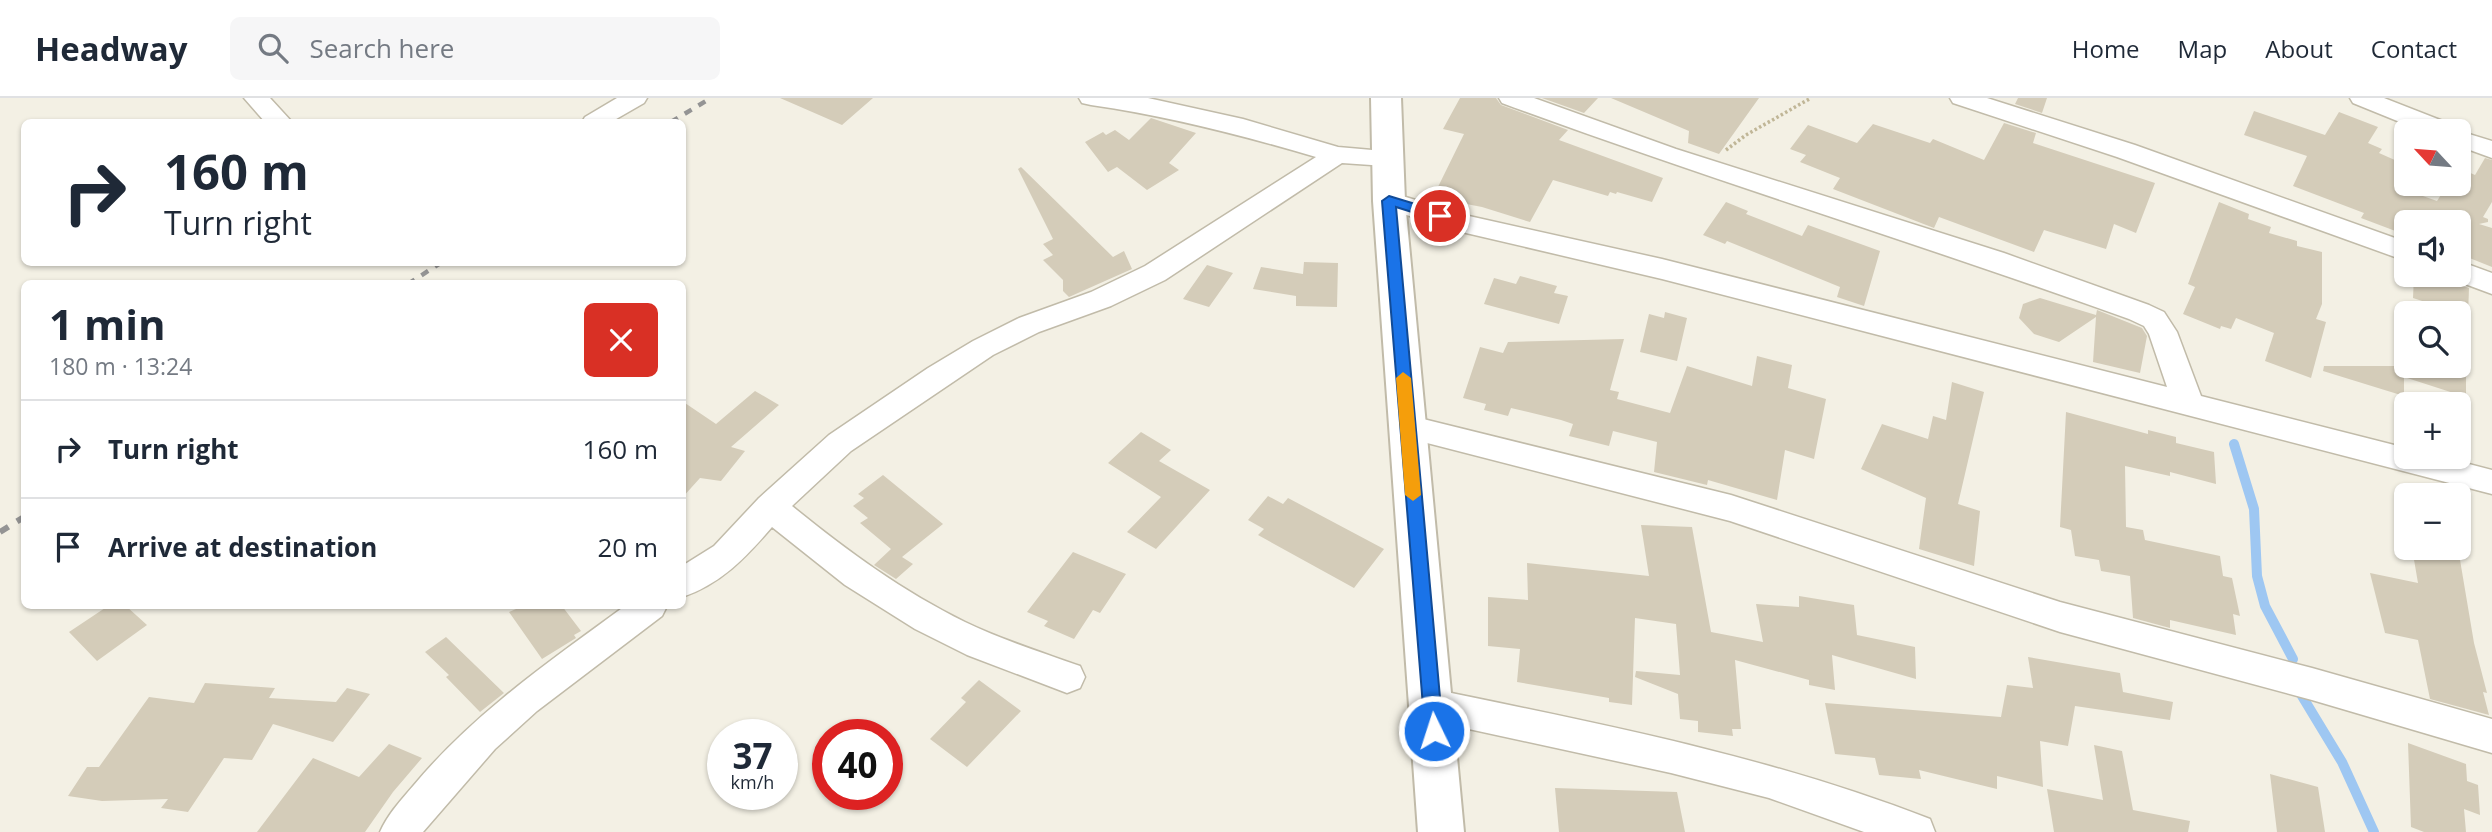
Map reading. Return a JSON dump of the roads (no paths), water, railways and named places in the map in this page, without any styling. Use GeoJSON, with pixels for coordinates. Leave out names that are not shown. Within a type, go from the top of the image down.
{"type":"FeatureCollection","features":[{"type":"Feature","properties":{"kind":"street"},"geometry":{"type":"LineString","coordinates":[[256,98],[276,119]]}},
{"type":"Feature","properties":{"kind":"street"},"geometry":{"type":"LineString","coordinates":[[1091,98],[1147,106],[1229,124],[1338,155],[1386,158]]}},
{"type":"Feature","properties":{"kind":"street"},"geometry":{"type":"LineString","coordinates":[[1386,98],[1389,201],[1432,705],[1440,832]]}},
{"type":"Feature","properties":{"kind":"street"},"geometry":{"type":"LineString","coordinates":[[1511,98],[1619,139],[1994,260],[2154,320],[2163,332],[2188,403]]}},
{"type":"Feature","properties":{"kind":"street"},"geometry":{"type":"LineString","coordinates":[[1962,98],[2126,151],[2394,248]]}},
{"type":"Feature","properties":{"kind":"street"},"geometry":{"type":"LineString","coordinates":[[2362,98],[2414,119]]}},
{"type":"Feature","properties":{"kind":"street"},"geometry":{"type":"LineString","coordinates":[[2471,142],[2492,150]]}},
{"type":"Feature","properties":{"kind":"street"},"geometry":{"type":"LineString","coordinates":[[686,581],[726,556],[770,507],[840,443],[983,348],[1029,325],[1101,299],[1156,273],[1338,155]]}},
{"type":"Feature","properties":{"kind":"street"},"geometry":{"type":"LineString","coordinates":[[1389,201],[1466,224],[1675,272],[2492,482]]}},
{"type":"Feature","properties":{"kind":"street"},"geometry":{"type":"LineString","coordinates":[[2471,276],[2492,284]]}},
{"type":"Feature","properties":{"kind":"street"},"geometry":{"type":"LineString","coordinates":[[1407,427],[1731,508],[2060,617],[2312,684],[2492,736]]}},
{"type":"Feature","properties":{"kind":"street"},"geometry":{"type":"LineString","coordinates":[[770,507],[836,561],[890,597],[953,632],[1067,677]]}},
{"type":"Feature","properties":{"kind":"street"},"geometry":{"type":"LineString","coordinates":[[400,832],[444,777],[482,737],[524,700],[646,609]]}},
{"type":"Feature","properties":{"kind":"street"},"geometry":{"type":"LineString","coordinates":[[1432,705],[1671,756],[1769,781],[1916,832]]}},
{"type":"Feature","properties":{"kind":"waterway"},"geometry":{"type":"LineString","coordinates":[[2234,444],[2254,509],[2257,576],[2265,606],[2293,659]]}},
{"type":"Feature","properties":{"kind":"waterway"},"geometry":{"type":"LineString","coordinates":[[2302,696],[2342,762],[2374,832]]}},
{"type":"Feature","properties":{"kind":"railway"},"geometry":{"type":"LineString","coordinates":[[676,119],[711,98]]}},
{"type":"Feature","properties":{"kind":"railway"},"geometry":{"type":"LineString","coordinates":[[414,280],[436,266]]}},
{"type":"Feature","properties":{"kind":"railway"},"geometry":{"type":"LineString","coordinates":[[0,532],[21,519]]}}]}
